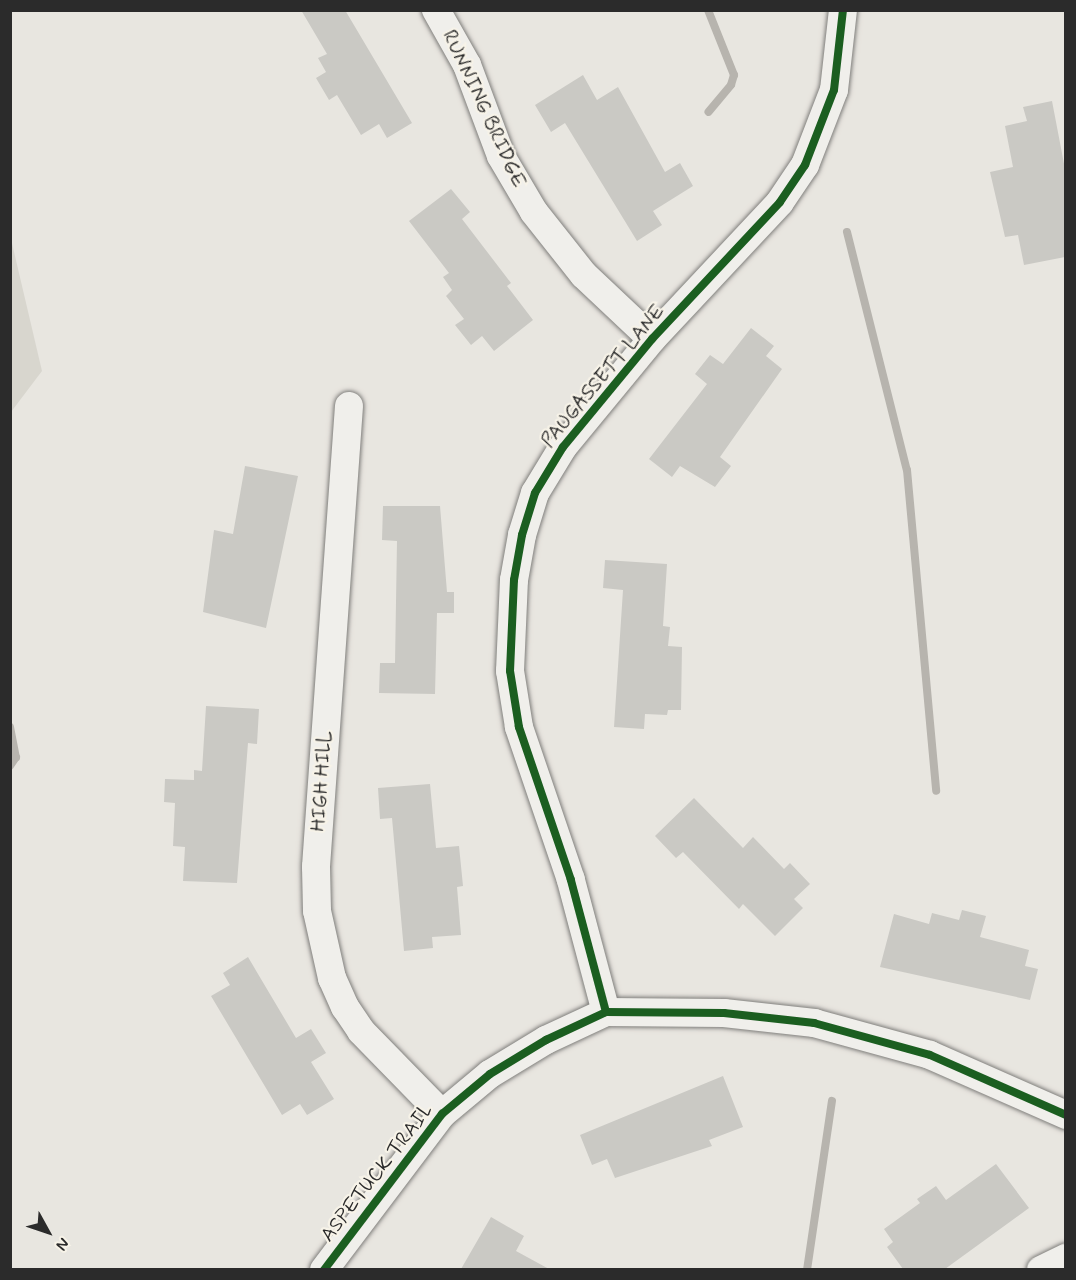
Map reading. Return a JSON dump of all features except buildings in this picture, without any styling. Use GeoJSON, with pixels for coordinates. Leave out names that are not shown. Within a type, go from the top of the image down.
{"type":"FeatureCollection","features":[{"type":"Feature","properties":{"kind":"street","name":"RUNNING BRIDGE"},"geometry":{"type":"LineString","coordinates":[[436,10],[468,64],[501,156],[534,212],[584,275],[652,339]]}},
{"type":"Feature","properties":{"kind":"street","name":"PAUGASSETT LANE"},"geometry":{"type":"LineString","coordinates":[[606,1012],[571,880],[519,727],[510,671],[513,580],[535,493],[548,469],[652,339],[780,202],[805,165],[834,90],[843,10]]}},
{"type":"Feature","properties":{"kind":"street","name":"HIGH HILL"},"geometry":{"type":"LineString","coordinates":[[349,406],[316,867],[317,911],[332,978],[345,1007],[361,1031],[441,1114]]}},
{"type":"Feature","properties":{"kind":"street","name":"ASPETUCK TRAIL"},"geometry":{"type":"LineString","coordinates":[[324,1269],[441,1114],[509,1062],[546,1040],[606,1012],[736,1013],[814,1023],[930,1055],[1065,1115]]}},
{"type":"Feature","properties":{"kind":"street"},"geometry":{"type":"LineString","coordinates":[[1041,1269],[1065,1258]]}},
{"type":"Feature","properties":{"kind":"shaded area"},"geometry":{"type":"Polygon","coordinates":[[[11,239],[42,371],[10,412],[11,239]]]}},
{"type":"Feature","properties":{"kind":"waterway"},"geometry":{"type":"LineString","coordinates":[[708,10],[734,75],[731,85],[708,112]]}},
{"type":"Feature","properties":{"kind":"waterway"},"geometry":{"type":"LineString","coordinates":[[847,232],[907,470],[936,791]]}},
{"type":"Feature","properties":{"kind":"waterway"},"geometry":{"type":"LineString","coordinates":[[10,727],[16,757],[10,766]]}},
{"type":"Feature","properties":{"kind":"waterway"},"geometry":{"type":"LineString","coordinates":[[807,1270],[832,1101]]}},
{"type":"Feature","properties":{"kind":"cycle path"},"geometry":{"type":"LineString","coordinates":[[606,1012],[571,880],[519,727],[510,671],[514,580],[522,535],[535,493],[563,447],[652,339],[780,202],[805,165],[834,90],[843,10]]}},
{"type":"Feature","properties":{"kind":"cycle path"},"geometry":{"type":"LineString","coordinates":[[324,1270],[442,1114],[490,1074],[546,1040],[606,1012],[724,1013],[814,1023],[930,1055],[1066,1115]]}}]}
